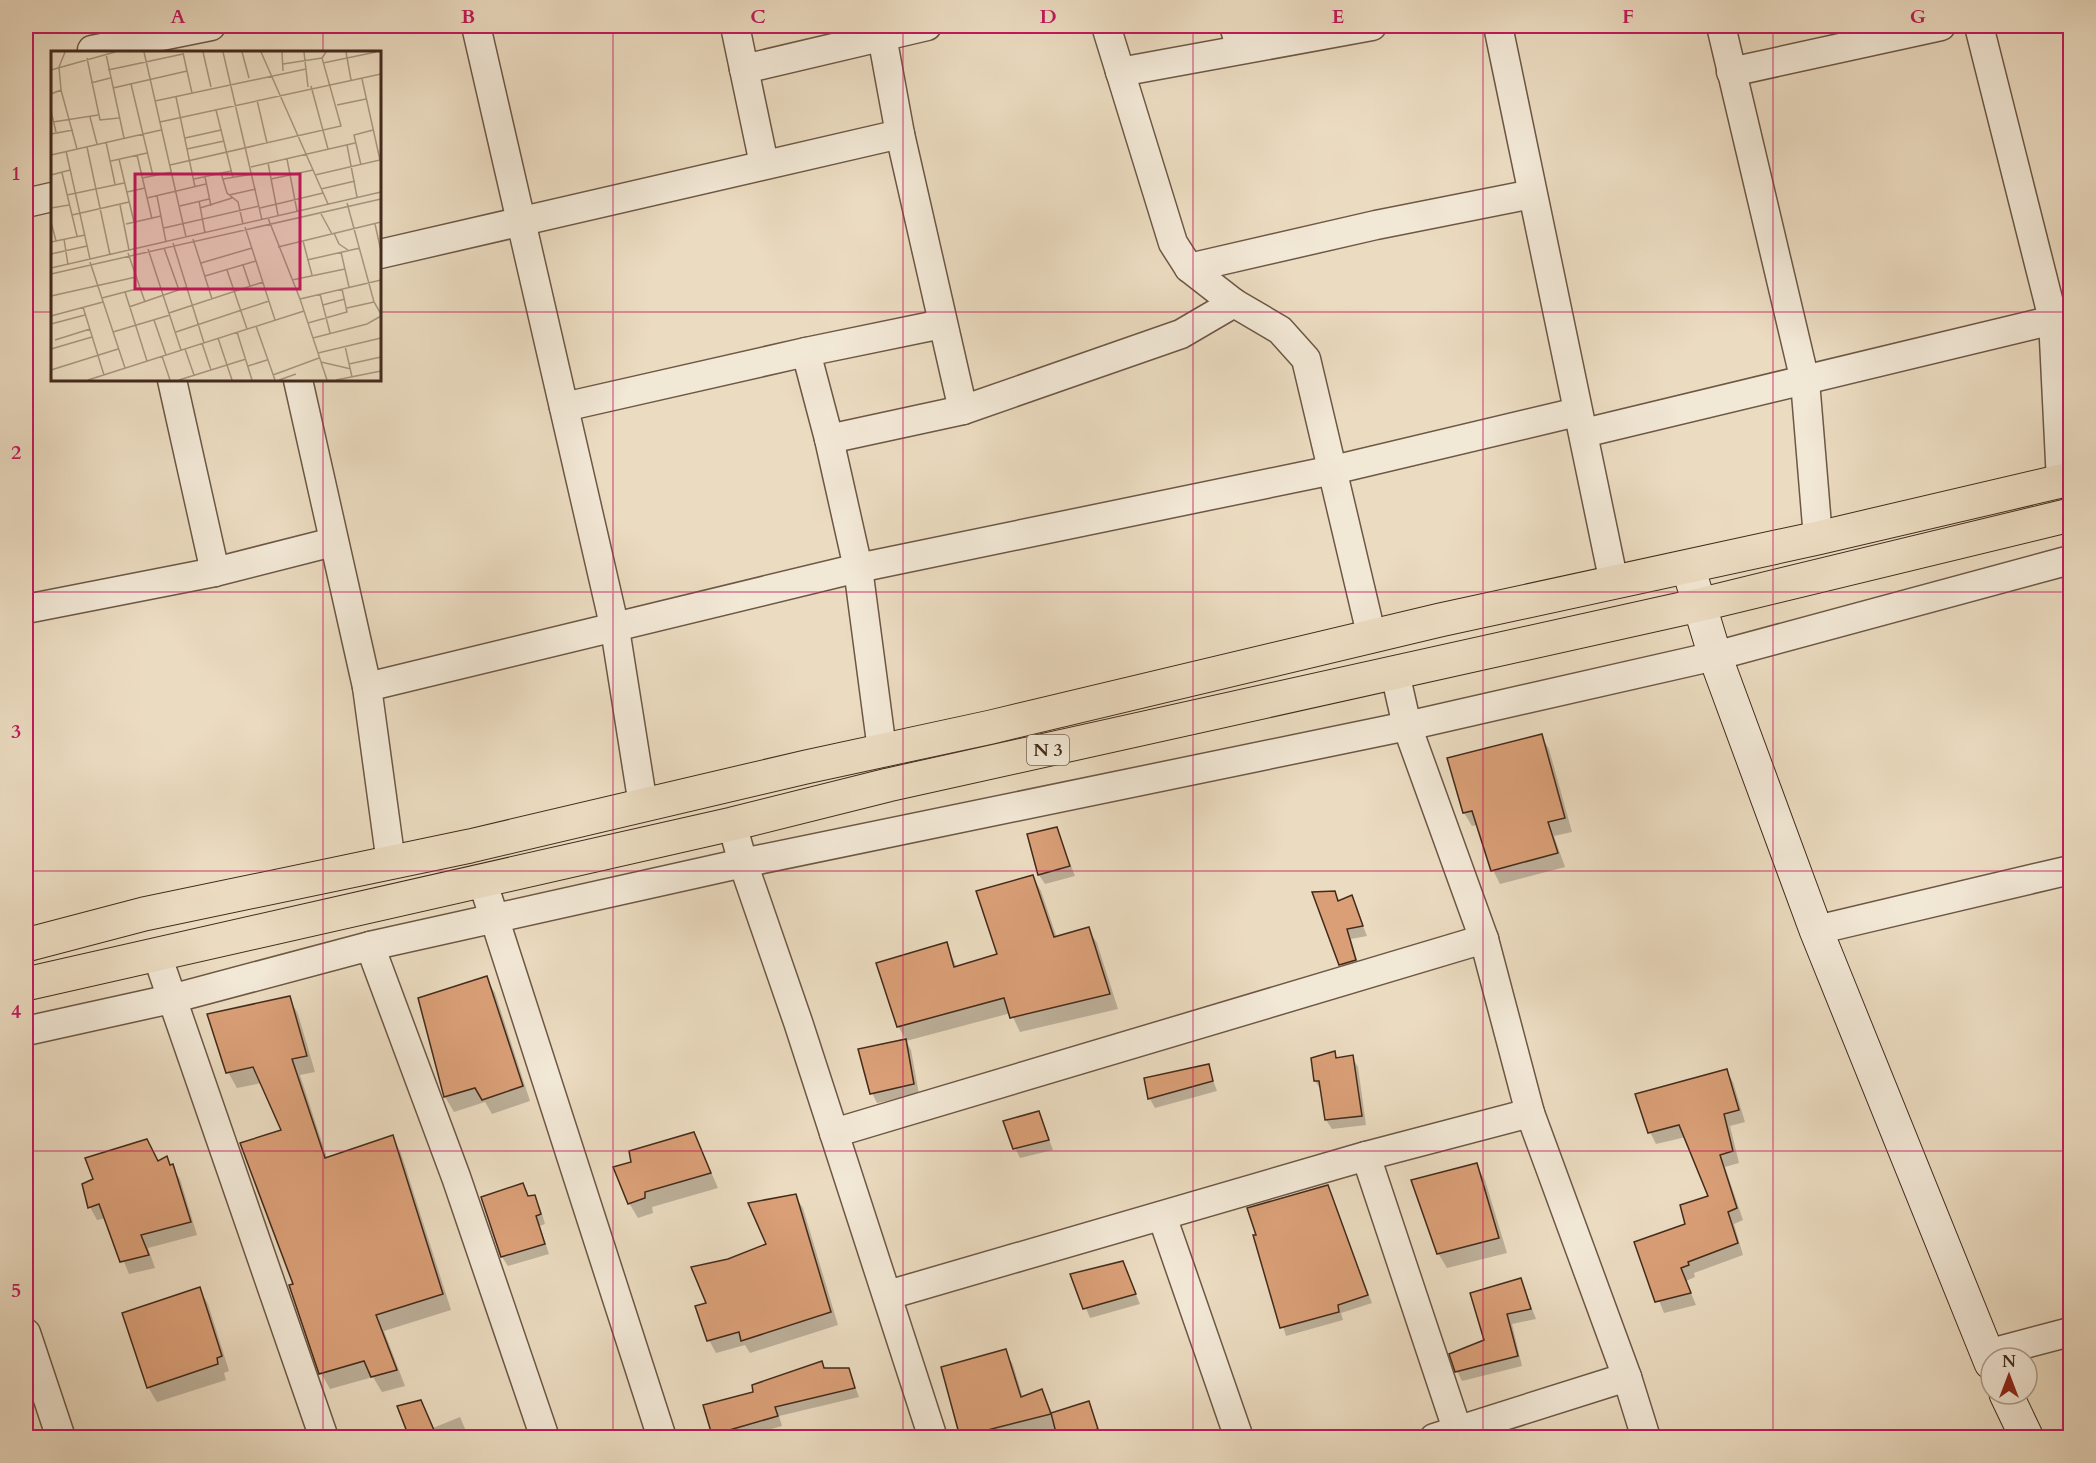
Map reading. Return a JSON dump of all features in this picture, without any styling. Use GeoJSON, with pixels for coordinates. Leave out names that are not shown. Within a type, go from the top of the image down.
{"type":"FeatureCollection","features":[{"type":"Feature","properties":{"kind":"main road","name":"N 3"},"geometry":{"type":"LineString","coordinates":[[26,945],[144,914],[391,863],[991,727],[1440,620],[1688,567],[2066,481]]}},
{"type":"Feature","properties":{"kind":"main road","name":"N 3"},"geometry":{"type":"LineString","coordinates":[[26,984],[732,824],[888,785],[1699,605],[2070,515]]}},
{"type":"Feature","properties":{"kind":"street"},"geometry":{"type":"LineString","coordinates":[[90,43],[211,26]]}},
{"type":"Feature","properties":{"kind":"street"},"geometry":{"type":"LineString","coordinates":[[476,26],[615,629],[643,805]]}},
{"type":"Feature","properties":{"kind":"street"},"geometry":{"type":"LineString","coordinates":[[735,26],[764,164]]}},
{"type":"Feature","properties":{"kind":"street"},"geometry":{"type":"LineString","coordinates":[[744,69],[927,26]]}},
{"type":"Feature","properties":{"kind":"street"},"geometry":{"type":"LineString","coordinates":[[1106,26],[1173,243],[1189,268],[1234,303],[1280,330],[1306,359],[1372,638]]}},
{"type":"Feature","properties":{"kind":"street"},"geometry":{"type":"LineString","coordinates":[[1120,72],[1238,37],[1372,26]]}},
{"type":"Feature","properties":{"kind":"street"},"geometry":{"type":"LineString","coordinates":[[1498,26],[1614,583]]}},
{"type":"Feature","properties":{"kind":"street"},"geometry":{"type":"LineString","coordinates":[[1721,26],[1805,381],[1818,538]]}},
{"type":"Feature","properties":{"kind":"street"},"geometry":{"type":"LineString","coordinates":[[1731,72],[1941,26]]}},
{"type":"Feature","properties":{"kind":"street"},"geometry":{"type":"LineString","coordinates":[[1979,26],[2062,318],[2066,481]]}},
{"type":"Feature","properties":{"kind":"street"},"geometry":{"type":"LineString","coordinates":[[882,36],[900,134],[963,410]]}},
{"type":"Feature","properties":{"kind":"street"},"geometry":{"type":"LineString","coordinates":[[381,254],[900,134]]}},
{"type":"Feature","properties":{"kind":"street"},"geometry":{"type":"LineString","coordinates":[[1189,268],[1376,225],[1532,194]]}},
{"type":"Feature","properties":{"kind":"street"},"geometry":{"type":"LineString","coordinates":[[26,203],[51,197]]}},
{"type":"Feature","properties":{"kind":"street"},"geometry":{"type":"LineString","coordinates":[[829,439],[963,410],[1181,334],[1234,303]]}},
{"type":"Feature","properties":{"kind":"street"},"geometry":{"type":"LineString","coordinates":[[366,687],[615,629],[858,568],[1581,422],[1805,381],[2062,318]]}},
{"type":"Feature","properties":{"kind":"street"},"geometry":{"type":"LineString","coordinates":[[564,407],[806,352],[942,324]]}},
{"type":"Feature","properties":{"kind":"street"},"geometry":{"type":"LineString","coordinates":[[806,352],[829,439],[858,568],[882,750]]}},
{"type":"Feature","properties":{"kind":"street"},"geometry":{"type":"LineString","coordinates":[[172,381],[215,572]]}},
{"type":"Feature","properties":{"kind":"street"},"geometry":{"type":"LineString","coordinates":[[298,381],[366,687],[391,863]]}},
{"type":"Feature","properties":{"kind":"street"},"geometry":{"type":"LineString","coordinates":[[26,609],[215,572],[333,542]]}},
{"type":"Feature","properties":{"kind":"street"},"geometry":{"type":"LineString","coordinates":[[26,1031],[171,999],[370,946],[743,863],[1407,726],[1715,656],[2070,560]]}},
{"type":"Feature","properties":{"kind":"street"},"geometry":{"type":"LineString","coordinates":[[1688,567],[1715,656],[1816,930],[1984,1346]]}},
{"type":"Feature","properties":{"kind":"street"},"geometry":{"type":"LineString","coordinates":[[1395,673],[1407,726],[1484,939],[1530,1113],[1627,1377],[1646,1437]]}},
{"type":"Feature","properties":{"kind":"street"},"geometry":{"type":"LineString","coordinates":[[732,824],[933,1437]]}},
{"type":"Feature","properties":{"kind":"street"},"geometry":{"type":"LineString","coordinates":[[1816,930],[2070,870]]}},
{"type":"Feature","properties":{"kind":"street"},"geometry":{"type":"LineString","coordinates":[[482,880],[662,1437]]}},
{"type":"Feature","properties":{"kind":"street"},"geometry":{"type":"LineString","coordinates":[[834,1133],[1484,939]]}},
{"type":"Feature","properties":{"kind":"street"},"geometry":{"type":"LineString","coordinates":[[370,946],[456,1177],[545,1437]]}},
{"type":"Feature","properties":{"kind":"street"},"geometry":{"type":"LineString","coordinates":[[157,955],[324,1437]]}},
{"type":"Feature","properties":{"kind":"street"},"geometry":{"type":"LineString","coordinates":[[888,1295],[1366,1156],[1530,1113]]}},
{"type":"Feature","properties":{"kind":"street"},"geometry":{"type":"LineString","coordinates":[[1366,1156],[1446,1433],[1627,1377]]}},
{"type":"Feature","properties":{"kind":"street"},"geometry":{"type":"LineString","coordinates":[[1162,1216],[1239,1437]]}},
{"type":"Feature","properties":{"kind":"street"},"geometry":{"type":"LineString","coordinates":[[2026,1346],[2070,1332]]}},
{"type":"Feature","properties":{"kind":"street"},"geometry":{"type":"LineString","coordinates":[[26,1333],[61,1437]]}},
{"type":"Feature","properties":{"kind":"street"},"geometry":{"type":"LineString","coordinates":[[2012,1406],[2027,1437]]}},
{"type":"Feature","properties":{"kind":"building"},"geometry":{"type":"Polygon","coordinates":[[[1542,734],[1565,818],[1548,822],[1558,853],[1491,871],[1472,811],[1463,813],[1447,758],[1542,734]]]}},
{"type":"Feature","properties":{"kind":"building"},"geometry":{"type":"Polygon","coordinates":[[[1057,827],[1070,866],[1038,875],[1027,834],[1057,827]]]}},
{"type":"Feature","properties":{"kind":"building"},"geometry":{"type":"Polygon","coordinates":[[[1033,875],[1054,937],[1089,927],[1110,994],[1010,1018],[1004,998],[897,1027],[876,963],[947,942],[954,967],[997,954],[976,891],[1033,875]]]}},
{"type":"Feature","properties":{"kind":"building"},"geometry":{"type":"Polygon","coordinates":[[[1335,891],[1338,901],[1352,895],[1363,926],[1347,929],[1356,960],[1339,965],[1312,892],[1335,891]]]}},
{"type":"Feature","properties":{"kind":"building"},"geometry":{"type":"Polygon","coordinates":[[[487,976],[523,1086],[482,1100],[475,1088],[444,1097],[418,998],[487,976]]]}},
{"type":"Feature","properties":{"kind":"building"},"geometry":{"type":"Polygon","coordinates":[[[290,996],[307,1056],[292,1059],[325,1158],[393,1135],[443,1294],[376,1315],[397,1370],[371,1377],[364,1361],[319,1374],[289,1285],[293,1284],[240,1143],[281,1130],[253,1067],[226,1073],[207,1014],[290,996]]]}},
{"type":"Feature","properties":{"kind":"building"},"geometry":{"type":"Polygon","coordinates":[[[906,1039],[914,1084],[870,1094],[858,1049],[906,1039]]]}},
{"type":"Feature","properties":{"kind":"building"},"geometry":{"type":"Polygon","coordinates":[[[1335,1051],[1336,1058],[1353,1055],[1362,1116],[1325,1120],[1319,1081],[1314,1081],[1311,1058],[1335,1051]]]}},
{"type":"Feature","properties":{"kind":"building"},"geometry":{"type":"Polygon","coordinates":[[[1209,1064],[1213,1081],[1148,1099],[1144,1078],[1209,1064]]]}},
{"type":"Feature","properties":{"kind":"building"},"geometry":{"type":"Polygon","coordinates":[[[1727,1069],[1739,1110],[1724,1114],[1733,1151],[1720,1155],[1737,1208],[1728,1212],[1738,1243],[1688,1262],[1689,1265],[1681,1268],[1691,1293],[1655,1302],[1634,1242],[1685,1224],[1680,1205],[1708,1196],[1679,1125],[1648,1133],[1635,1094],[1727,1069]]]}},
{"type":"Feature","properties":{"kind":"building"},"geometry":{"type":"Polygon","coordinates":[[[1039,1111],[1049,1140],[1013,1149],[1003,1121],[1039,1111]]]}},
{"type":"Feature","properties":{"kind":"building"},"geometry":{"type":"Polygon","coordinates":[[[694,1132],[711,1173],[645,1192],[645,1198],[628,1204],[613,1167],[631,1162],[629,1151],[694,1132]]]}},
{"type":"Feature","properties":{"kind":"building"},"geometry":{"type":"Polygon","coordinates":[[[147,1139],[158,1161],[167,1156],[170,1165],[173,1164],[191,1222],[141,1235],[149,1255],[120,1262],[99,1204],[88,1208],[82,1184],[93,1179],[85,1158],[147,1139]]]}},
{"type":"Feature","properties":{"kind":"building"},"geometry":{"type":"Polygon","coordinates":[[[1477,1163],[1499,1238],[1437,1254],[1411,1180],[1477,1163]]]}},
{"type":"Feature","properties":{"kind":"building"},"geometry":{"type":"Polygon","coordinates":[[[523,1183],[528,1196],[535,1195],[541,1214],[536,1216],[545,1244],[501,1257],[481,1197],[523,1183]]]}},
{"type":"Feature","properties":{"kind":"building"},"geometry":{"type":"Polygon","coordinates":[[[1328,1185],[1368,1295],[1338,1305],[1339,1312],[1280,1328],[1247,1208],[1328,1185]]]}},
{"type":"Feature","properties":{"kind":"building"},"geometry":{"type":"Polygon","coordinates":[[[796,1194],[831,1312],[741,1341],[739,1332],[707,1341],[695,1306],[706,1303],[691,1267],[728,1259],[766,1244],[748,1203],[796,1194]]]}},
{"type":"Feature","properties":{"kind":"building"},"geometry":{"type":"Polygon","coordinates":[[[1123,1261],[1136,1294],[1083,1309],[1070,1274],[1123,1261]]]}},
{"type":"Feature","properties":{"kind":"building"},"geometry":{"type":"Polygon","coordinates":[[[1521,1278],[1531,1309],[1507,1314],[1518,1356],[1455,1372],[1449,1354],[1484,1340],[1470,1293],[1521,1278]]]}},
{"type":"Feature","properties":{"kind":"building"},"geometry":{"type":"Polygon","coordinates":[[[200,1287],[222,1356],[217,1358],[218,1364],[147,1388],[122,1313],[200,1287]]]}},
{"type":"Feature","properties":{"kind":"building"},"geometry":{"type":"Polygon","coordinates":[[[1006,1349],[1021,1397],[1042,1389],[1051,1414],[960,1437],[941,1367],[1006,1349]]]}},
{"type":"Feature","properties":{"kind":"building"},"geometry":{"type":"Polygon","coordinates":[[[822,1361],[824,1368],[849,1368],[855,1388],[775,1407],[778,1416],[712,1435],[703,1405],[753,1392],[752,1385],[822,1361]]]}},
{"type":"Feature","properties":{"kind":"building"},"geometry":{"type":"Polygon","coordinates":[[[421,1400],[437,1437],[409,1437],[397,1406],[421,1400]]]}},
{"type":"Feature","properties":{"kind":"building"},"geometry":{"type":"Polygon","coordinates":[[[1089,1401],[1098,1429],[1073,1437],[1057,1437],[1051,1413],[1089,1401]]]}}]}
